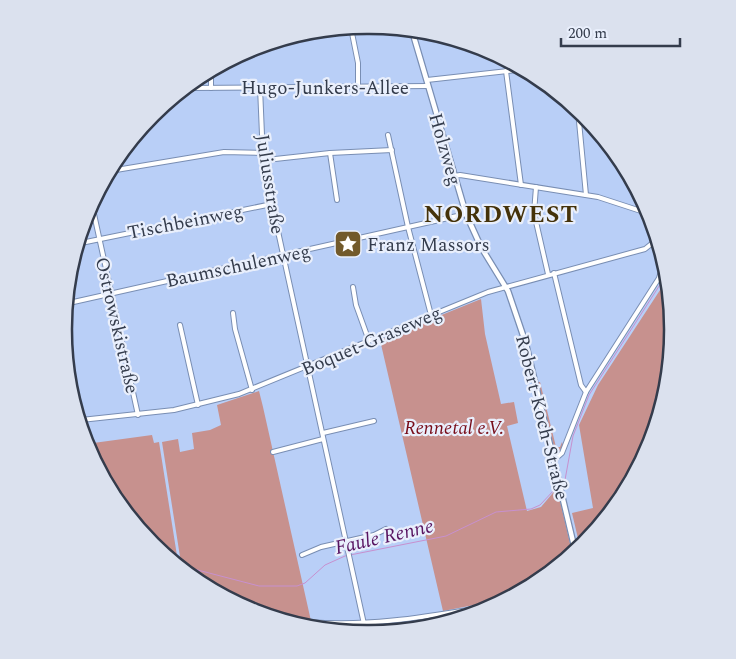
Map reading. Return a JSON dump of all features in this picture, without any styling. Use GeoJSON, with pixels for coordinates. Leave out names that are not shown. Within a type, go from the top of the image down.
{"type":"FeatureCollection","features":[{"type":"Feature","properties":{"kind":"street"},"geometry":{"type":"LineString","coordinates":[[352,34],[358,63],[358,86]]}},
{"type":"Feature","properties":{"kind":"street","name":"Holzweg"},"geometry":{"type":"LineString","coordinates":[[414,37],[466,214],[484,252],[505,286]]}},
{"type":"Feature","properties":{"kind":"street"},"geometry":{"type":"LineString","coordinates":[[506,71],[521,185]]}},
{"type":"Feature","properties":{"kind":"street"},"geometry":{"type":"LineString","coordinates":[[427,80],[511,71]]}},
{"type":"Feature","properties":{"kind":"street"},"geometry":{"type":"LineString","coordinates":[[211,79],[212,88]]}},
{"type":"Feature","properties":{"kind":"street","name":"Hugo-Junkers-Allee"},"geometry":{"type":"LineString","coordinates":[[198,88],[428,86]]}},
{"type":"Feature","properties":{"kind":"street","name":"Juliusstraße"},"geometry":{"type":"LineString","coordinates":[[260,87],[265,153],[272,204],[364,624]]}},
{"type":"Feature","properties":{"kind":"street"},"geometry":{"type":"LineString","coordinates":[[579,122],[586,195]]}},
{"type":"Feature","properties":{"kind":"street"},"geometry":{"type":"LineString","coordinates":[[388,135],[408,227],[431,315]]}},
{"type":"Feature","properties":{"kind":"street"},"geometry":{"type":"LineString","coordinates":[[266,160],[330,152],[392,150]]}},
{"type":"Feature","properties":{"kind":"street"},"geometry":{"type":"LineString","coordinates":[[119,169],[224,152],[265,153]]}},
{"type":"Feature","properties":{"kind":"street"},"geometry":{"type":"LineString","coordinates":[[330,152],[337,200]]}},
{"type":"Feature","properties":{"kind":"street"},"geometry":{"type":"LineString","coordinates":[[454,176],[460,175],[586,195],[614,201],[638,210]]}},
{"type":"Feature","properties":{"kind":"street"},"geometry":{"type":"LineString","coordinates":[[536,187],[534,213],[548,274]]}},
{"type":"Feature","properties":{"kind":"street","name":"Tischbeinweg"},"geometry":{"type":"LineString","coordinates":[[86,242],[272,204]]}},
{"type":"Feature","properties":{"kind":"street","name":"Baumschulenweg"},"geometry":{"type":"LineString","coordinates":[[74,301],[466,214]]}},
{"type":"Feature","properties":{"kind":"street","name":"Ostrowskistraße"},"geometry":{"type":"LineString","coordinates":[[95,217],[138,415]]}},
{"type":"Feature","properties":{"kind":"street","name":"Boquet-Graseweg"},"geometry":{"type":"LineString","coordinates":[[86,420],[138,415],[198,406],[252,390],[505,286],[645,249],[651,244]]}},
{"type":"Feature","properties":{"kind":"street"},"geometry":{"type":"LineString","coordinates":[[554,273],[581,386],[586,392]]}},
{"type":"Feature","properties":{"kind":"street"},"geometry":{"type":"LineString","coordinates":[[554,460],[562,452],[586,392],[659,279]]}},
{"type":"Feature","properties":{"kind":"street","name":"Robert-Koch-Straße"},"geometry":{"type":"LineString","coordinates":[[505,286],[526,344],[573,542]]}},
{"type":"Feature","properties":{"kind":"street"},"geometry":{"type":"LineString","coordinates":[[353,287],[356,305],[369,341]]}},
{"type":"Feature","properties":{"kind":"street"},"geometry":{"type":"LineString","coordinates":[[233,313],[235,329],[252,390]]}},
{"type":"Feature","properties":{"kind":"street"},"geometry":{"type":"LineString","coordinates":[[180,325],[198,406]]}},
{"type":"Feature","properties":{"kind":"street"},"geometry":{"type":"LineString","coordinates":[[323,433],[374,421]]}},
{"type":"Feature","properties":{"kind":"street"},"geometry":{"type":"LineString","coordinates":[[273,452],[323,439]]}},
{"type":"Feature","properties":{"kind":"street"},"geometry":{"type":"LineString","coordinates":[[302,555],[321,547],[374,535],[386,529]]}},
{"type":"Feature","properties":{"kind":"street"},"geometry":{"type":"LineString","coordinates":[[327,623],[364,624],[409,621],[450,614]]}},
{"type":"Feature","properties":{"kind":"green space"},"geometry":{"type":"Polygon","coordinates":[[[661,289],[664,330],[663,349],[658,387],[648,425],[633,460],[614,494],[603,510],[578,538],[572,513],[593,508],[579,425],[598,385],[661,289]]]}},
{"type":"Feature","properties":{"kind":"green space","name":"Rennetal e.V."},"geometry":{"type":"Polygon","coordinates":[[[481,299],[485,334],[501,404],[514,402],[518,423],[507,426],[527,511],[541,507],[557,488],[570,545],[548,564],[516,586],[478,604],[443,611],[380,340],[481,299]]]}},
{"type":"Feature","properties":{"kind":"green space"},"geometry":{"type":"Polygon","coordinates":[[[538,382],[540,382],[556,447],[560,447],[562,442],[563,445],[559,452],[555,451],[538,382]]]}},
{"type":"Feature","properties":{"kind":"green space"},"geometry":{"type":"Polygon","coordinates":[[[259,391],[311,620],[273,610],[237,595],[220,586],[180,558],[162,442],[178,439],[180,452],[194,449],[192,433],[210,430],[221,425],[217,405],[259,391]]]}},
{"type":"Feature","properties":{"kind":"green space"},"geometry":{"type":"Polygon","coordinates":[[[152,435],[154,443],[159,442],[177,555],[159,539],[133,510],[112,477],[95,443],[152,435]]]}},
{"type":"Feature","properties":{"kind":"green space"},"geometry":{"type":"Polygon","coordinates":[[[404,623],[387,625],[357,625],[404,623]]]}},
{"type":"Feature","properties":{"kind":"waterway","name":"Faule Renne"},"geometry":{"type":"LineString","coordinates":[[565,480],[573,436],[589,395],[660,285]]}},
{"type":"Feature","properties":{"kind":"waterway","name":"Faule Renne"},"geometry":{"type":"LineString","coordinates":[[196,570],[259,586],[297,586],[305,583],[325,565],[345,556],[446,536],[496,512],[531,509],[540,505],[555,489]]}},
{"type":"Feature","properties":{"kind":"place","name":"Franz Massors"},"geometry":{"type":"Point","coordinates":[348,244]}},
{"type":"Feature","properties":{"kind":"district","name":"NORDWEST"},"geometry":{"type":"Point","coordinates":[501,214]}}]}
